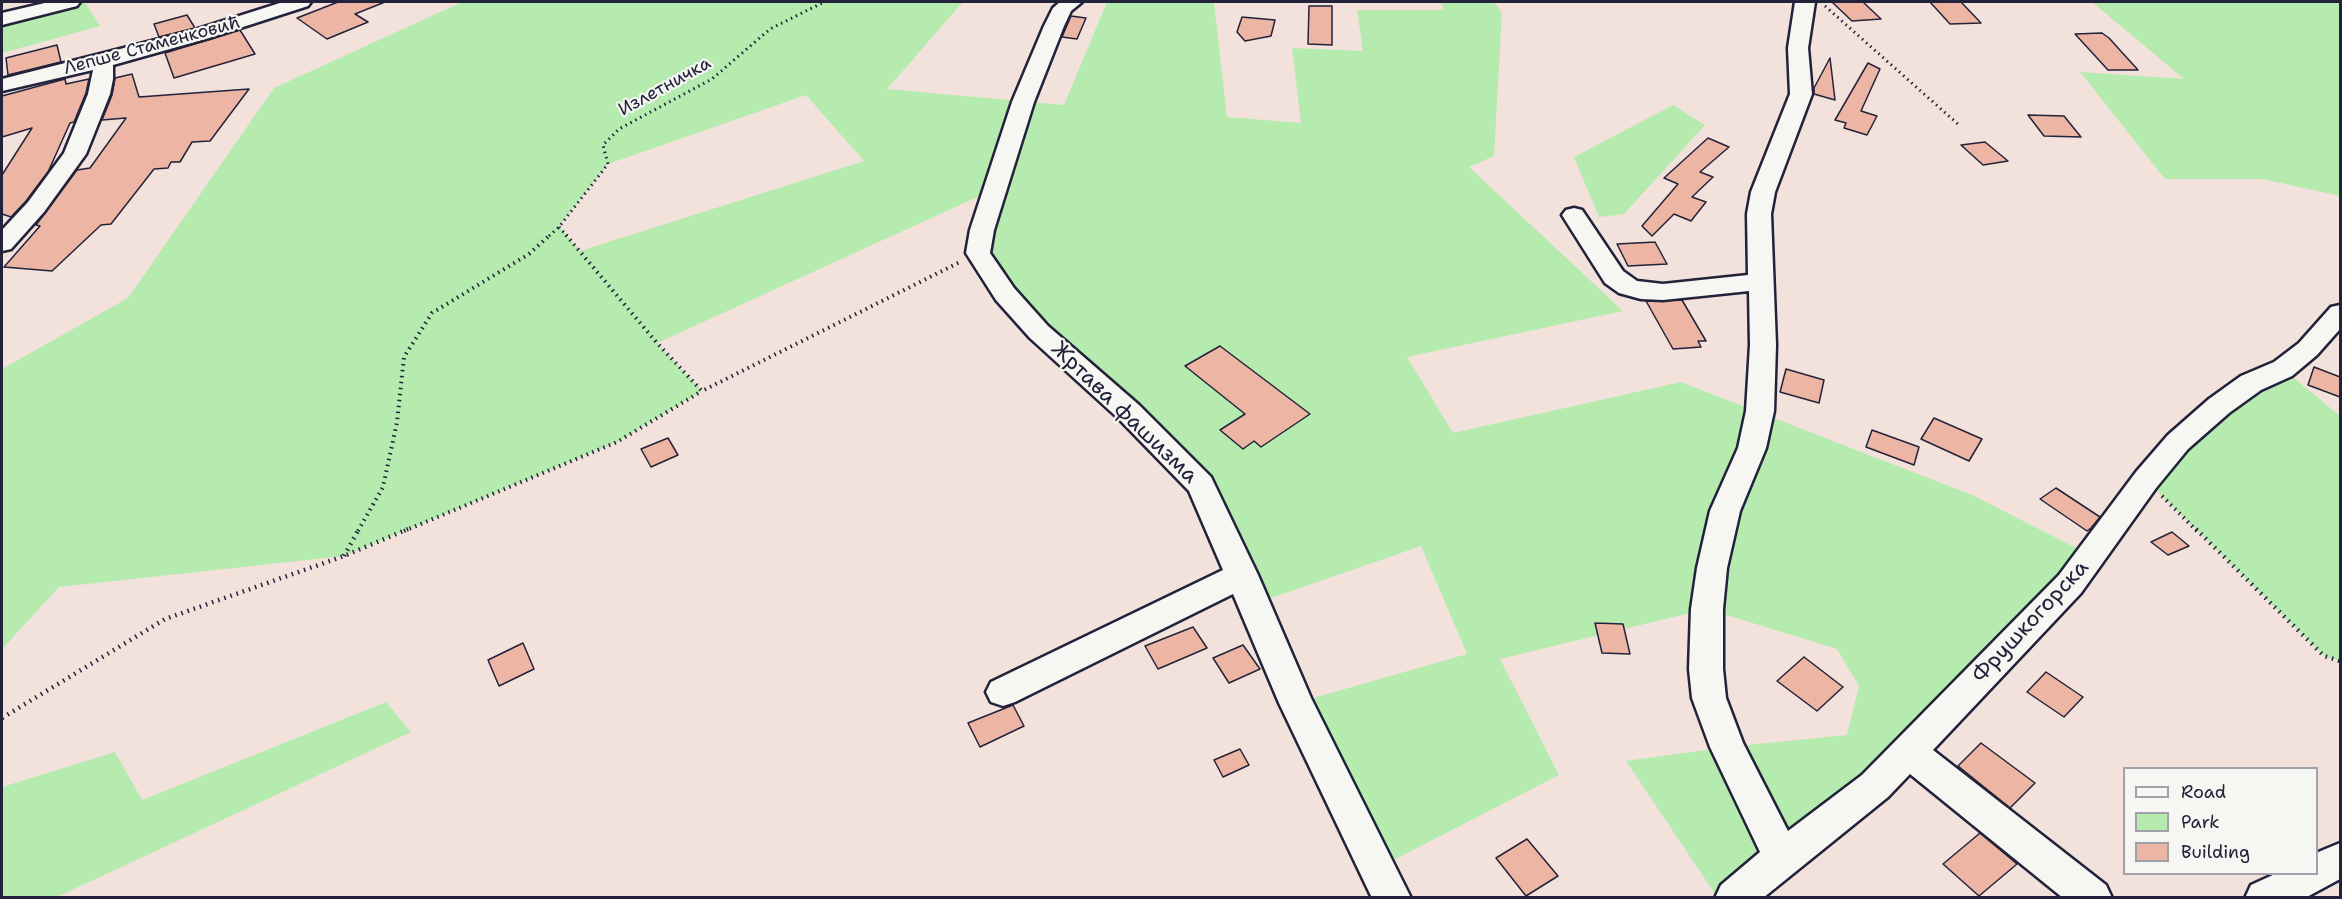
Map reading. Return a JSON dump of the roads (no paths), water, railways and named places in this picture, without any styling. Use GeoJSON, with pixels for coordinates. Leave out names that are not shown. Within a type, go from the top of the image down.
{"type":"FeatureCollection","features":[{"type":"Feature","properties":{"kind":"street"},"geometry":{"type":"LineString","coordinates":[[2,19],[70,2]]}},
{"type":"Feature","properties":{"kind":"street","name":"Лепше Стаменковић"},"geometry":{"type":"LineString","coordinates":[[2,86],[202,34],[301,2]]}},
{"type":"Feature","properties":{"kind":"street","name":"Жртава фашизма"},"geometry":{"type":"LineString","coordinates":[[1072,2],[1063,8],[1054,26],[1023,102],[982,230],[978,253],[1005,294],[1039,332],[1129,412],[1201,485],[1296,703],[1392,897]]}},
{"type":"Feature","properties":{"kind":"street"},"geometry":{"type":"LineString","coordinates":[[1782,857],[1727,747],[1709,698],[1706,669],[1707,609],[1712,568],[1725,511],[1752,448],[1760,411],[1763,345],[1759,214],[1763,192],[1802,94],[1798,48],[1805,2]]}},
{"type":"Feature","properties":{"kind":"street"},"geometry":{"type":"LineString","coordinates":[[2,244],[36,207],[75,154],[99,94],[103,79],[103,61]]}},
{"type":"Feature","properties":{"kind":"street"},"geometry":{"type":"LineString","coordinates":[[1574,215],[1614,277],[1628,287],[1641,291],[1663,292],[1761,282]]}},
{"type":"Feature","properties":{"kind":"street","name":"Фрушкогорска"},"geometry":{"type":"LineString","coordinates":[[1734,897],[1875,786],[1909,752],[2070,584],[2146,480],[2178,442],[2219,406],[2251,383],[2283,369],[2308,349],[2340,313]]}},
{"type":"Feature","properties":{"kind":"street"},"geometry":{"type":"LineString","coordinates":[[1003,692],[1242,575]]}},
{"type":"Feature","properties":{"kind":"street"},"geometry":{"type":"LineString","coordinates":[[1909,752],[2093,897]]}},
{"type":"Feature","properties":{"kind":"street"},"geometry":{"type":"LineString","coordinates":[[2318,872],[2340,861]]}},
{"type":"Feature","properties":{"kind":"street"},"geometry":{"type":"LineString","coordinates":[[2264,897],[2311,875]]}}]}
